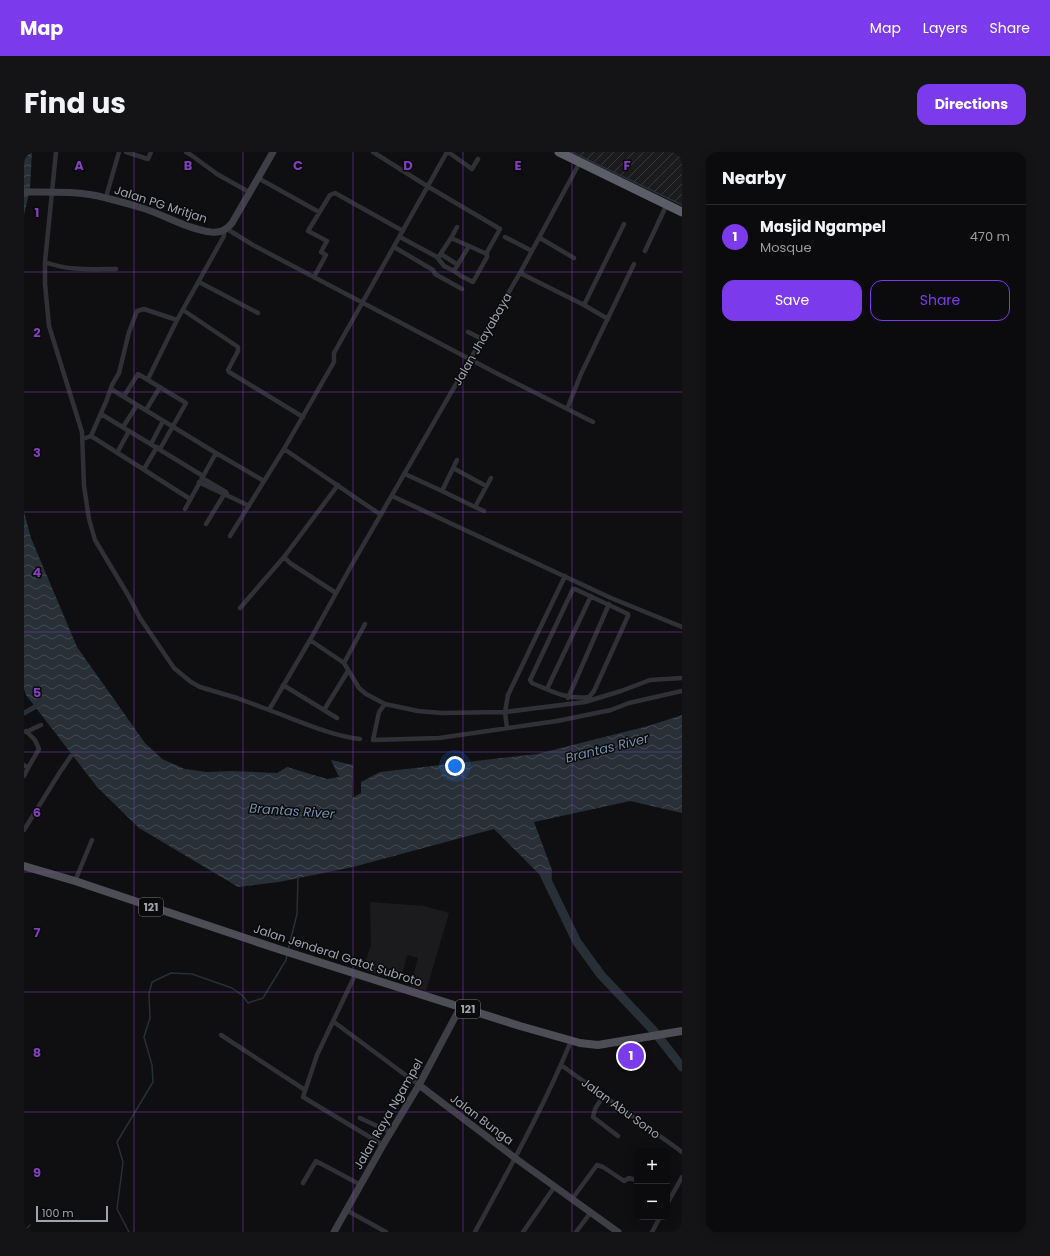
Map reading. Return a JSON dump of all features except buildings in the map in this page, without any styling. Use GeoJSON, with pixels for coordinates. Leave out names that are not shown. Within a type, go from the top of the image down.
{"type":"FeatureCollection","features":[{"type":"Feature","properties":{"kind":"highway"},"geometry":{"type":"LineString","coordinates":[[559,152],[682,212]]}},
{"type":"Feature","properties":{"kind":"main road","name":"Jalan Jenderal Gatot Subroto"},"geometry":{"type":"LineString","coordinates":[[24,866],[75,881],[356,974],[571,1041],[588,1045],[598,1045],[682,1031]]}},
{"type":"Feature","properties":{"kind":"street"},"geometry":{"type":"LineString","coordinates":[[56,152],[45,262],[45,284],[49,326],[72,395],[82,432],[84,486],[89,519],[95,540],[140,618],[174,668],[191,682],[200,687],[237,698],[302,722],[341,735],[360,739]]}},
{"type":"Feature","properties":{"kind":"street"},"geometry":{"type":"LineString","coordinates":[[106,197],[119,152]]}},
{"type":"Feature","properties":{"kind":"street"},"geometry":{"type":"LineString","coordinates":[[126,152],[148,159],[150,152]]}},
{"type":"Feature","properties":{"kind":"street"},"geometry":{"type":"LineString","coordinates":[[186,152],[217,174],[249,192]]}},
{"type":"Feature","properties":{"kind":"street"},"geometry":{"type":"LineString","coordinates":[[148,379],[177,320],[224,236],[225,230],[232,223],[273,152]]}},
{"type":"Feature","properties":{"kind":"street"},"geometry":{"type":"LineString","coordinates":[[373,152],[500,229],[473,282],[444,266],[440,256]]}},
{"type":"Feature","properties":{"kind":"street"},"geometry":{"type":"LineString","coordinates":[[229,536],[303,417],[334,362],[334,353],[427,186],[448,152],[472,169],[478,159]]}},
{"type":"Feature","properties":{"kind":"street","name":"Jalan Jhayabaya"},"geometry":{"type":"LineString","coordinates":[[269,710],[540,238],[580,162]]}},
{"type":"Feature","properties":{"kind":"street"},"geometry":{"type":"LineString","coordinates":[[258,178],[320,212]]}},
{"type":"Feature","properties":{"kind":"street","name":"Jalan PG Mritjan"},"geometry":{"type":"LineString","coordinates":[[24,192],[51,192],[106,197],[143,208],[195,228],[211,232],[225,230]]}},
{"type":"Feature","properties":{"kind":"street"},"geometry":{"type":"LineString","coordinates":[[314,277],[326,255],[321,252],[327,241],[308,231],[330,195],[335,193],[403,231]]}},
{"type":"Feature","properties":{"kind":"street"},"geometry":{"type":"LineString","coordinates":[[645,251],[667,204]]}},
{"type":"Feature","properties":{"kind":"street"},"geometry":{"type":"LineString","coordinates":[[584,305],[624,224]]}},
{"type":"Feature","properties":{"kind":"street"},"geometry":{"type":"LineString","coordinates":[[440,256],[457,227]]}},
{"type":"Feature","properties":{"kind":"street"},"geometry":{"type":"LineString","coordinates":[[225,230],[470,360],[593,422]]}},
{"type":"Feature","properties":{"kind":"street"},"geometry":{"type":"LineString","coordinates":[[400,236],[458,264]]}},
{"type":"Feature","properties":{"kind":"street"},"geometry":{"type":"LineString","coordinates":[[505,237],[532,251]]}},
{"type":"Feature","properties":{"kind":"street"},"geometry":{"type":"LineString","coordinates":[[451,238],[486,254]]}},
{"type":"Feature","properties":{"kind":"street"},"geometry":{"type":"LineString","coordinates":[[540,238],[574,258]]}},
{"type":"Feature","properties":{"kind":"street"},"geometry":{"type":"LineString","coordinates":[[394,246],[435,270],[435,274],[462,289]]}},
{"type":"Feature","properties":{"kind":"street"},"geometry":{"type":"LineString","coordinates":[[454,271],[469,246]]}},
{"type":"Feature","properties":{"kind":"street"},"geometry":{"type":"LineString","coordinates":[[45,262],[63,268],[116,269]]}},
{"type":"Feature","properties":{"kind":"street"},"geometry":{"type":"LineString","coordinates":[[567,409],[581,374],[634,264]]}},
{"type":"Feature","properties":{"kind":"street"},"geometry":{"type":"LineString","coordinates":[[520,273],[584,305],[608,320]]}},
{"type":"Feature","properties":{"kind":"street"},"geometry":{"type":"LineString","coordinates":[[199,282],[258,313]]}},
{"type":"Feature","properties":{"kind":"street"},"geometry":{"type":"LineString","coordinates":[[83,439],[91,436],[119,373],[129,332],[137,311],[144,309],[177,320]]}},
{"type":"Feature","properties":{"kind":"street"},"geometry":{"type":"LineString","coordinates":[[183,310],[238,346],[238,352],[228,370],[229,372],[303,417]]}},
{"type":"Feature","properties":{"kind":"street"},"geometry":{"type":"LineString","coordinates":[[468,332],[482,339]]}},
{"type":"Feature","properties":{"kind":"street"},"geometry":{"type":"LineString","coordinates":[[124,396],[136,375],[140,374],[186,403],[173,427],[144,470]]}},
{"type":"Feature","properties":{"kind":"street"},"geometry":{"type":"LineString","coordinates":[[146,410],[160,387]]}},
{"type":"Feature","properties":{"kind":"street"},"geometry":{"type":"LineString","coordinates":[[111,389],[264,481]]}},
{"type":"Feature","properties":{"kind":"street"},"geometry":{"type":"LineString","coordinates":[[123,427],[137,405]]}},
{"type":"Feature","properties":{"kind":"street"},"geometry":{"type":"LineString","coordinates":[[101,414],[159,448],[201,479],[248,505]]}},
{"type":"Feature","properties":{"kind":"street"},"geometry":{"type":"LineString","coordinates":[[151,444],[163,421]]}},
{"type":"Feature","properties":{"kind":"street"},"geometry":{"type":"LineString","coordinates":[[118,453],[129,431]]}},
{"type":"Feature","properties":{"kind":"street"},"geometry":{"type":"LineString","coordinates":[[91,436],[190,499]]}},
{"type":"Feature","properties":{"kind":"street"},"geometry":{"type":"LineString","coordinates":[[284,449],[381,514]]}},
{"type":"Feature","properties":{"kind":"street"},"geometry":{"type":"LineString","coordinates":[[184,509],[216,453]]}},
{"type":"Feature","properties":{"kind":"street"},"geometry":{"type":"LineString","coordinates":[[442,491],[457,460]]}},
{"type":"Feature","properties":{"kind":"street"},"geometry":{"type":"LineString","coordinates":[[453,468],[486,486]]}},
{"type":"Feature","properties":{"kind":"street"},"geometry":{"type":"LineString","coordinates":[[405,474],[484,511]]}},
{"type":"Feature","properties":{"kind":"street"},"geometry":{"type":"LineString","coordinates":[[475,506],[491,478]]}},
{"type":"Feature","properties":{"kind":"street"},"geometry":{"type":"LineString","coordinates":[[240,608],[284,557],[338,485]]}},
{"type":"Feature","properties":{"kind":"street"},"geometry":{"type":"LineString","coordinates":[[206,524],[226,494]]}},
{"type":"Feature","properties":{"kind":"street"},"geometry":{"type":"LineString","coordinates":[[392,496],[611,598],[682,627]]}},
{"type":"Feature","properties":{"kind":"street"},"geometry":{"type":"LineString","coordinates":[[284,557],[336,593]]}},
{"type":"Feature","properties":{"kind":"street"},"geometry":{"type":"LineString","coordinates":[[507,728],[505,712],[508,696],[565,576]]}},
{"type":"Feature","properties":{"kind":"street"},"geometry":{"type":"LineString","coordinates":[[575,589],[608,605],[628,614],[628,616],[591,695],[584,698],[568,698],[532,683],[530,680],[572,590],[575,589]]}},
{"type":"Feature","properties":{"kind":"street"},"geometry":{"type":"LineString","coordinates":[[548,689],[591,596]]}},
{"type":"Feature","properties":{"kind":"street"},"geometry":{"type":"LineString","coordinates":[[568,698],[611,598]]}},
{"type":"Feature","properties":{"kind":"street"},"geometry":{"type":"LineString","coordinates":[[344,663],[365,624]]}},
{"type":"Feature","properties":{"kind":"street"},"geometry":{"type":"LineString","coordinates":[[310,640],[344,663],[348,671],[366,694],[385,704],[418,711],[505,712],[585,702],[650,680],[682,678]]}},
{"type":"Feature","properties":{"kind":"street"},"geometry":{"type":"LineString","coordinates":[[324,710],[348,671]]}},
{"type":"Feature","properties":{"kind":"street"},"geometry":{"type":"LineString","coordinates":[[283,685],[337,718]]}},
{"type":"Feature","properties":{"kind":"street"},"geometry":{"type":"LineString","coordinates":[[385,704],[379,712],[373,740],[439,738],[507,728],[611,710],[629,703],[682,691]]}},
{"type":"Feature","properties":{"kind":"street"},"geometry":{"type":"LineString","coordinates":[[24,776],[26,767],[39,749],[35,740],[25,732],[41,725]]}},
{"type":"Feature","properties":{"kind":"street"},"geometry":{"type":"LineString","coordinates":[[24,830],[71,756]]}},
{"type":"Feature","properties":{"kind":"street"},"geometry":{"type":"LineString","coordinates":[[75,881],[92,840]]}},
{"type":"Feature","properties":{"kind":"street"},"geometry":{"type":"LineString","coordinates":[[356,974],[317,1055],[303,1097],[383,1145]]}},
{"type":"Feature","properties":{"kind":"street","name":"Jalan Raya Ngampel"},"geometry":{"type":"LineString","coordinates":[[334,1232],[390,1132],[419,1085],[461,1006]]}},
{"type":"Feature","properties":{"kind":"street","name":"Jalan Bunga"},"geometry":{"type":"LineString","coordinates":[[334,1022],[515,1158],[618,1232]]}},
{"type":"Feature","properties":{"kind":"street"},"geometry":{"type":"LineString","coordinates":[[222,1035],[305,1090]]}},
{"type":"Feature","properties":{"kind":"street"},"geometry":{"type":"LineString","coordinates":[[475,1232],[515,1158],[561,1065],[571,1041]]}},
{"type":"Feature","properties":{"kind":"street","name":"Jalan Abu Sono"},"geometry":{"type":"LineString","coordinates":[[561,1065],[682,1152]]}},
{"type":"Feature","properties":{"kind":"street"},"geometry":{"type":"LineString","coordinates":[[604,1095],[595,1109],[593,1117],[618,1136]]}},
{"type":"Feature","properties":{"kind":"street"},"geometry":{"type":"LineString","coordinates":[[360,1118],[390,1132]]}},
{"type":"Feature","properties":{"kind":"street"},"geometry":{"type":"LineString","coordinates":[[304,1183],[316,1161],[361,1185]]}},
{"type":"Feature","properties":{"kind":"street"},"geometry":{"type":"LineString","coordinates":[[572,1199],[597,1165],[603,1167],[624,1181],[629,1178],[634,1179]]}},
{"type":"Feature","properties":{"kind":"street"},"geometry":{"type":"LineString","coordinates":[[670,1198],[682,1176]]}},
{"type":"Feature","properties":{"kind":"street"},"geometry":{"type":"LineString","coordinates":[[523,1232],[554,1186]]}},
{"type":"Feature","properties":{"kind":"street"},"geometry":{"type":"LineString","coordinates":[[346,1210],[386,1232]]}},
{"type":"Feature","properties":{"kind":"street"},"geometry":{"type":"LineString","coordinates":[[576,1232],[591,1212]]}},
{"type":"Feature","properties":{"kind":"street"},"geometry":{"type":"LineString","coordinates":[[652,1232],[658,1220]]}},
{"type":"Feature","properties":{"kind":"shaded area"},"geometry":{"type":"Polygon","coordinates":[[[568,152],[682,152],[682,205],[568,152]]]}},
{"type":"Feature","properties":{"kind":"shaded area"},"geometry":{"type":"Polygon","coordinates":[[[370,902],[424,906],[449,913],[426,991],[410,986],[418,958],[407,955],[400,981],[363,969],[371,945],[370,902]]]}},
{"type":"Feature","properties":{"kind":"water"},"geometry":{"type":"Polygon","coordinates":[[[24,152],[32,152],[30,189],[24,215],[24,152]]]}},
{"type":"Feature","properties":{"kind":"water","name":"Brantas River"},"geometry":{"type":"Polygon","coordinates":[[[24,512],[31,538],[77,647],[145,743],[162,759],[185,769],[207,772],[231,771],[277,773],[287,767],[327,779],[339,777],[331,760],[353,765],[352,798],[361,793],[361,782],[380,772],[537,754],[648,726],[682,715],[682,813],[630,801],[534,822],[552,870],[551,886],[494,829],[353,867],[279,882],[238,887],[139,828],[97,787],[26,695],[24,689],[24,512]]]}},
{"type":"Feature","properties":{"kind":"waterway"},"geometry":{"type":"LineString","coordinates":[[572,152],[682,205]]}},
{"type":"Feature","properties":{"kind":"waterway"},"geometry":{"type":"LineString","coordinates":[[24,713],[40,704]]}},
{"type":"Feature","properties":{"kind":"waterway"},"geometry":{"type":"LineString","coordinates":[[545,876],[577,942],[601,975],[653,1030],[682,1067]]}},
{"type":"Feature","properties":{"kind":"waterway"},"geometry":{"type":"LineString","coordinates":[[288,950],[297,914],[298,877]]}},
{"type":"Feature","properties":{"kind":"waterway"},"geometry":{"type":"LineString","coordinates":[[129,1232],[117,1209],[123,1162],[117,1142],[153,1082],[152,1065],[144,1037],[150,1018],[149,994],[152,982],[171,973],[192,974],[232,988],[243,996],[248,1003],[263,998],[286,960],[287,955]]}},
{"type":"Feature","properties":{"kind":"waterway"},"geometry":{"type":"LineString","coordinates":[[24,1231],[30,1225]]}},
{"type":"Feature","properties":{"kind":"place","name":"Masjid Ngampel"},"geometry":{"type":"Point","coordinates":[631,1056]}}]}
